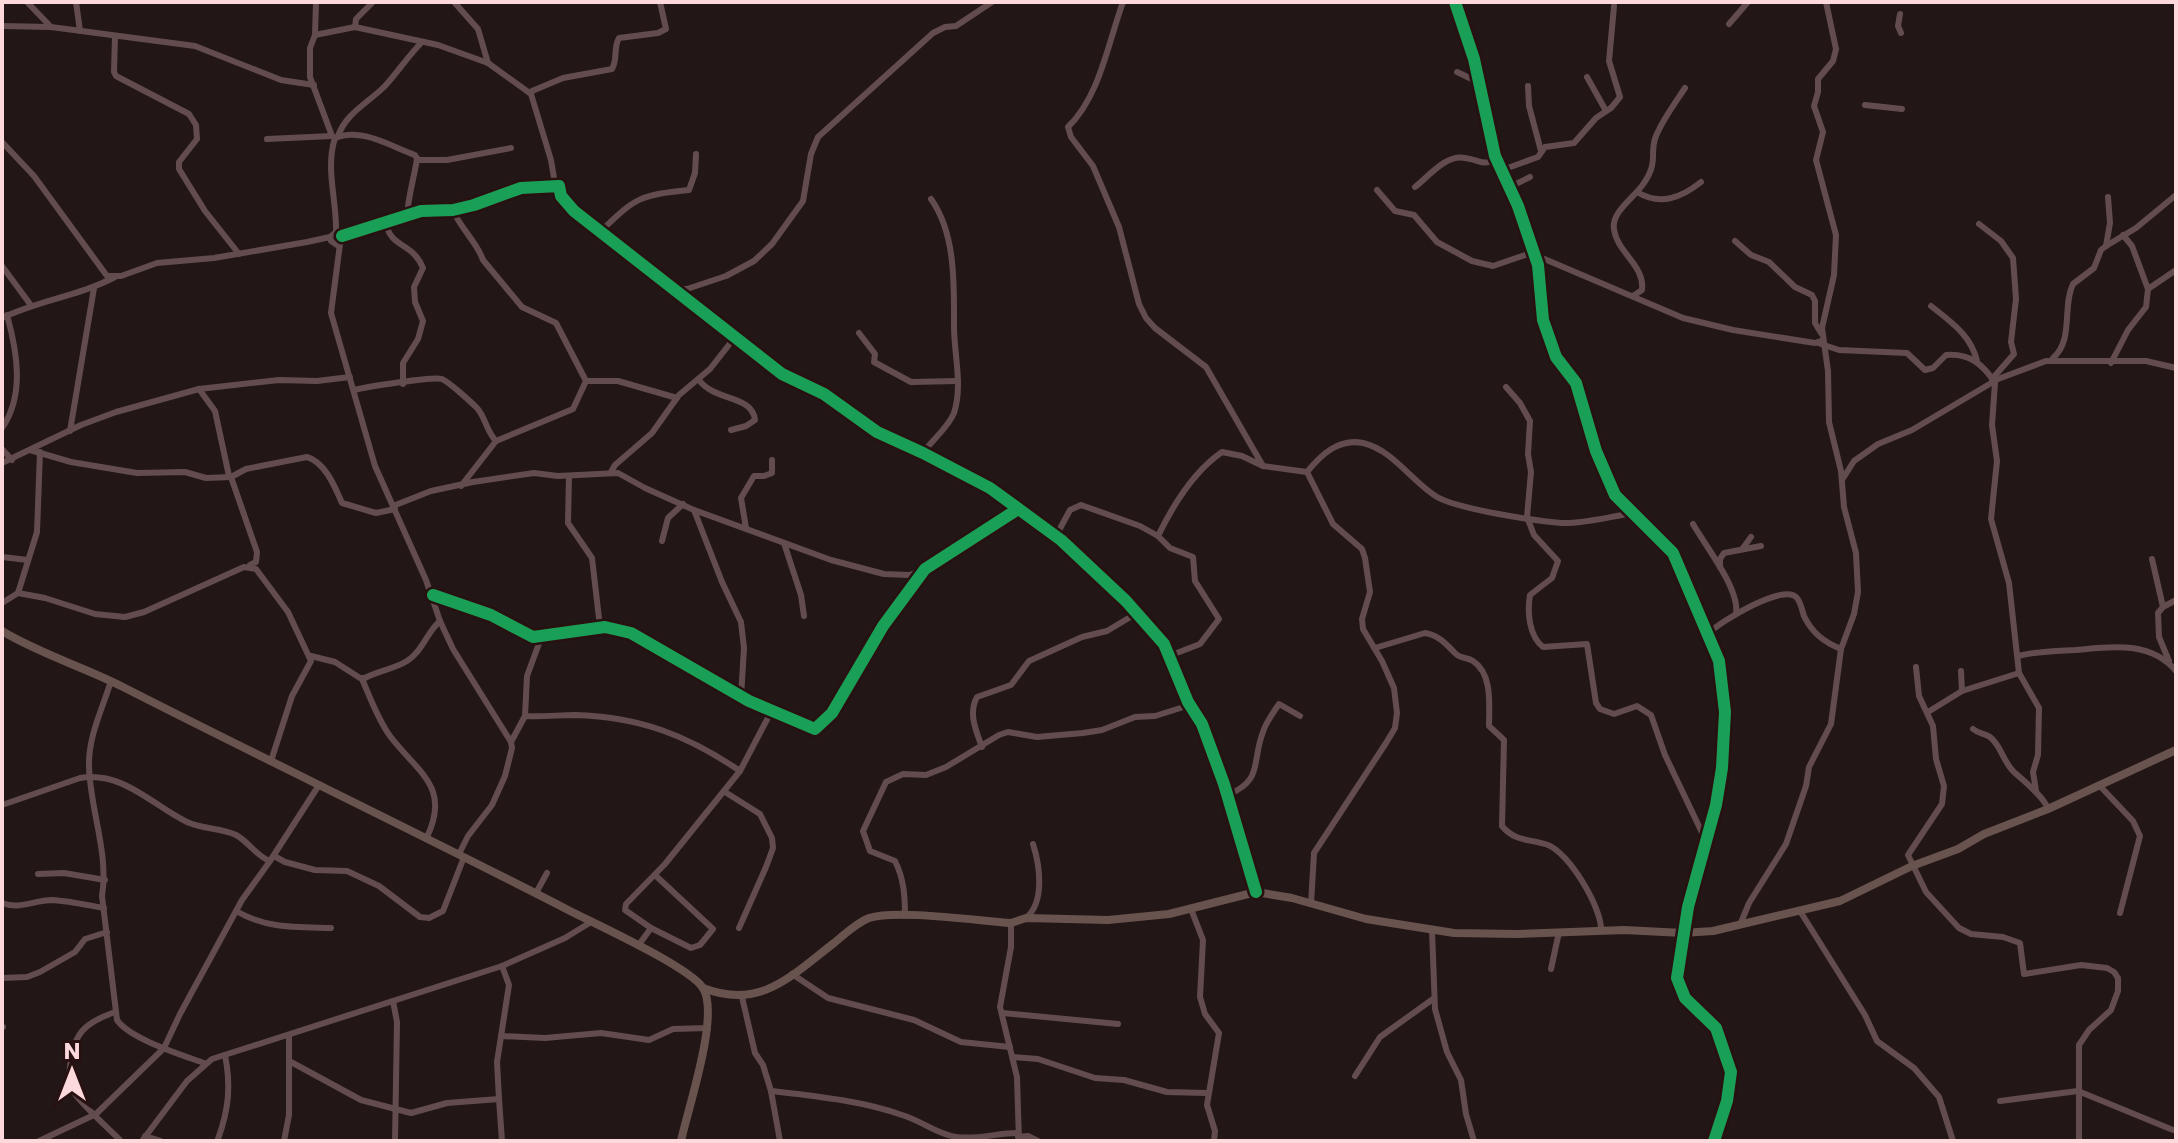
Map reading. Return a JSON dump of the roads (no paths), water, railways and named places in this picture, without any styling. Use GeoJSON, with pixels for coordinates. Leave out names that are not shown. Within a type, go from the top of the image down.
{"type":"FeatureCollection","features":[{"type":"Feature","properties":{"kind":"main road"},"geometry":{"type":"LineString","coordinates":[[2,631],[111,681],[536,893],[679,969],[703,988],[742,997],[768,989],[868,919],[905,916],[1011,923],[1026,918],[1108,920],[1169,914],[1256,892],[1366,919],[1432,930],[1517,934],[1601,930],[1713,931],[1840,901],[1912,866],[1958,849],[2176,750]]}},
{"type":"Feature","properties":{"kind":"main road"},"geometry":{"type":"LineString","coordinates":[[681,1141],[708,1028],[709,1008],[703,988]]}},
{"type":"Feature","properties":{"kind":"street"},"geometry":{"type":"LineString","coordinates":[[27,2],[51,27]]}},
{"type":"Feature","properties":{"kind":"street"},"geometry":{"type":"LineString","coordinates":[[76,2],[80,31]]}},
{"type":"Feature","properties":{"kind":"street"},"geometry":{"type":"LineString","coordinates":[[316,2],[315,35],[309,65],[315,98],[335,136]]}},
{"type":"Feature","properties":{"kind":"street"},"geometry":{"type":"LineString","coordinates":[[355,27],[356,19],[373,2]]}},
{"type":"Feature","properties":{"kind":"street"},"geometry":{"type":"LineString","coordinates":[[454,2],[478,29],[488,63]]}},
{"type":"Feature","properties":{"kind":"street"},"geometry":{"type":"LineString","coordinates":[[531,94],[563,78],[612,69],[616,63],[616,42],[619,38],[658,33],[666,29],[660,2]]}},
{"type":"Feature","properties":{"kind":"street"},"geometry":{"type":"LineString","coordinates":[[674,289],[687,289],[726,276],[766,250],[803,201],[811,154],[818,137],[933,33],[956,26],[992,2]]}},
{"type":"Feature","properties":{"kind":"street"},"geometry":{"type":"LineString","coordinates":[[1123,2],[1109,52],[1089,99],[1068,127],[1071,137],[1093,166],[1119,227],[1139,304],[1146,318],[1206,367],[1263,466]]}},
{"type":"Feature","properties":{"kind":"street"},"geometry":{"type":"LineString","coordinates":[[1456,2],[1497,160],[1535,255],[1548,338],[1556,357],[1576,383],[1596,451],[1615,495],[1673,553],[1719,661],[1724,690],[1725,737],[1716,805],[1683,933],[1677,978],[1694,1008],[1716,1028],[1731,1072],[1727,1101],[1714,1141]]}},
{"type":"Feature","properties":{"kind":"street"},"geometry":{"type":"LineString","coordinates":[[1729,24],[1748,2]]}},
{"type":"Feature","properties":{"kind":"street"},"geometry":{"type":"LineString","coordinates":[[1821,340],[1822,318],[1834,275],[1836,235],[1816,160],[1823,132],[1814,106],[1818,79],[1833,61],[1836,49],[1826,2]]}},
{"type":"Feature","properties":{"kind":"street"},"geometry":{"type":"LineString","coordinates":[[1502,170],[1542,155],[1545,147],[1574,143],[1596,118],[1615,105],[1620,95],[1609,61],[1614,6]]}},
{"type":"Feature","properties":{"kind":"street"},"geometry":{"type":"LineString","coordinates":[[1900,14],[1898,26],[1901,33]]}},
{"type":"Feature","properties":{"kind":"street"},"geometry":{"type":"LineString","coordinates":[[2,26],[51,27],[195,46],[281,80],[314,85]]}},
{"type":"Feature","properties":{"kind":"street"},"geometry":{"type":"LineString","coordinates":[[315,35],[355,27],[447,47],[488,63],[531,94],[554,178],[561,196],[574,211],[782,374],[824,394],[877,432],[990,488],[1056,536],[1089,565],[1158,636],[1169,656],[1190,705],[1202,724],[1228,795],[1256,892]]}},
{"type":"Feature","properties":{"kind":"street"},"geometry":{"type":"LineString","coordinates":[[115,36],[116,76],[195,120],[197,139],[179,162],[179,169],[205,211],[239,254]]}},
{"type":"Feature","properties":{"kind":"street"},"geometry":{"type":"LineString","coordinates":[[340,244],[333,244],[337,207],[331,167],[335,136],[350,115],[388,83],[402,62],[422,42]]}},
{"type":"Feature","properties":{"kind":"street"},"geometry":{"type":"LineString","coordinates":[[1457,72],[1478,82]]}},
{"type":"Feature","properties":{"kind":"street"},"geometry":{"type":"LineString","coordinates":[[1587,77],[1606,111]]}},
{"type":"Feature","properties":{"kind":"street"},"geometry":{"type":"LineString","coordinates":[[1528,86],[1529,106],[1542,155]]}},
{"type":"Feature","properties":{"kind":"street"},"geometry":{"type":"LineString","coordinates":[[1633,296],[1642,290],[1642,280],[1616,236],[1613,224],[1654,166],[1655,137],[1685,88]]}},
{"type":"Feature","properties":{"kind":"street"},"geometry":{"type":"LineString","coordinates":[[1865,105],[1902,109]]}},
{"type":"Feature","properties":{"kind":"street"},"geometry":{"type":"LineString","coordinates":[[267,139],[349,133],[369,137],[415,155],[419,160],[447,160],[511,148]]}},
{"type":"Feature","properties":{"kind":"street"},"geometry":{"type":"LineString","coordinates":[[2,142],[34,176],[102,271],[107,276],[115,277]]}},
{"type":"Feature","properties":{"kind":"street"},"geometry":{"type":"LineString","coordinates":[[601,231],[635,200],[658,193],[689,190],[695,173],[696,154]]}},
{"type":"Feature","properties":{"kind":"street"},"geometry":{"type":"LineString","coordinates":[[407,216],[414,183],[415,155]]}},
{"type":"Feature","properties":{"kind":"street"},"geometry":{"type":"LineString","coordinates":[[1415,187],[1450,158],[1465,157],[1485,164],[1497,160]]}},
{"type":"Feature","properties":{"kind":"street"},"geometry":{"type":"LineString","coordinates":[[1510,187],[1530,177]]}},
{"type":"Feature","properties":{"kind":"street"},"geometry":{"type":"LineString","coordinates":[[1637,192],[1649,198],[1665,200],[1701,182]]}},
{"type":"Feature","properties":{"kind":"street"},"geometry":{"type":"LineString","coordinates":[[2,428],[8,419],[19,366],[5,316],[30,304],[94,288],[115,277],[157,263],[239,254],[336,235],[421,211],[453,210],[521,188],[559,186]]}},
{"type":"Feature","properties":{"kind":"street"},"geometry":{"type":"LineString","coordinates":[[1377,190],[1395,211],[1414,215],[1437,242],[1472,261],[1493,266],[1525,255],[1535,255],[1683,318],[1733,330],[1821,340],[1839,350],[1907,353],[1925,370],[1933,368],[1946,355],[1977,361]]}},
{"type":"Feature","properties":{"kind":"street"},"geometry":{"type":"LineString","coordinates":[[1842,480],[1854,461],[1878,444],[1912,430],[1993,381],[2057,355],[2064,337],[2071,288],[2094,268],[2101,250],[2136,228],[2176,195]]}},
{"type":"Feature","properties":{"kind":"street"},"geometry":{"type":"LineString","coordinates":[[2106,246],[2110,223],[2108,197]]}},
{"type":"Feature","properties":{"kind":"street"},"geometry":{"type":"LineString","coordinates":[[923,453],[953,415],[958,381],[956,311],[949,246],[941,213],[931,199]]}},
{"type":"Feature","properties":{"kind":"street"},"geometry":{"type":"LineString","coordinates":[[453,210],[483,260],[522,307],[556,323],[586,381]]}},
{"type":"Feature","properties":{"kind":"street"},"geometry":{"type":"LineString","coordinates":[[386,222],[393,240],[412,249],[423,268],[414,287],[415,302],[423,321],[418,339],[403,363],[403,384]]}},
{"type":"Feature","properties":{"kind":"street"},"geometry":{"type":"LineString","coordinates":[[1979,224],[2011,253],[2016,293],[2011,342],[2014,354],[1993,381],[1992,425],[1997,461],[1991,519],[2009,583],[2019,673],[2039,708],[2038,755],[2033,772],[2036,791]]}},
{"type":"Feature","properties":{"kind":"street"},"geometry":{"type":"LineString","coordinates":[[2,805],[90,776],[115,781],[131,787],[196,826],[234,834],[261,858],[315,870],[347,871],[379,886],[420,917],[439,916],[443,911],[461,856],[499,790],[512,748],[453,649],[440,621],[433,595],[375,466],[331,313],[340,244],[336,235]]}},
{"type":"Feature","properties":{"kind":"street"},"geometry":{"type":"LineString","coordinates":[[2111,363],[2128,330],[2146,307],[2148,289],[2132,246],[2123,235]]}},
{"type":"Feature","properties":{"kind":"street"},"geometry":{"type":"LineString","coordinates":[[1735,241],[1751,255],[1769,262],[1795,287],[1812,295],[1815,301],[1815,323],[1828,371],[1829,429],[1842,480],[1859,584],[1854,614],[1841,649],[1831,724],[1809,767],[1806,786],[1786,844],[1749,903],[1740,925]]}},
{"type":"Feature","properties":{"kind":"street"},"geometry":{"type":"LineString","coordinates":[[2,266],[30,304]]}},
{"type":"Feature","properties":{"kind":"street"},"geometry":{"type":"LineString","coordinates":[[2148,289],[2176,270]]}},
{"type":"Feature","properties":{"kind":"street"},"geometry":{"type":"LineString","coordinates":[[70,431],[94,288]]}},
{"type":"Feature","properties":{"kind":"street"},"geometry":{"type":"LineString","coordinates":[[1931,306],[1964,334],[1974,349],[1977,361],[1993,381]]}},
{"type":"Feature","properties":{"kind":"street"},"geometry":{"type":"LineString","coordinates":[[859,333],[875,354],[874,362],[900,378],[911,382],[958,381]]}},
{"type":"Feature","properties":{"kind":"street"},"geometry":{"type":"LineString","coordinates":[[611,472],[619,461],[652,433],[677,398],[699,380],[735,337]]}},
{"type":"Feature","properties":{"kind":"street"},"geometry":{"type":"LineString","coordinates":[[2050,360],[2146,361],[2176,368]]}},
{"type":"Feature","properties":{"kind":"street"},"geometry":{"type":"LineString","coordinates":[[2,463],[116,412],[199,389],[279,380],[317,381],[350,377]]}},
{"type":"Feature","properties":{"kind":"street"},"geometry":{"type":"LineString","coordinates":[[354,390],[442,379],[478,409],[489,434],[496,441]]}},
{"type":"Feature","properties":{"kind":"street"},"geometry":{"type":"LineString","coordinates":[[699,380],[705,388],[725,398],[743,402],[754,413],[755,420],[731,430]]}},
{"type":"Feature","properties":{"kind":"street"},"geometry":{"type":"LineString","coordinates":[[586,381],[618,381],[677,398]]}},
{"type":"Feature","properties":{"kind":"street"},"geometry":{"type":"LineString","coordinates":[[461,486],[496,441],[573,409],[586,381]]}},
{"type":"Feature","properties":{"kind":"street"},"geometry":{"type":"LineString","coordinates":[[1506,387],[1530,421],[1528,454],[1531,472],[1527,517],[1534,535],[1558,561],[1552,578],[1530,595],[1530,628],[1543,647],[1587,644],[1596,703],[1600,709],[1614,714],[1637,706],[1651,715],[1665,755],[1706,841]]}},
{"type":"Feature","properties":{"kind":"street"},"geometry":{"type":"LineString","coordinates":[[18,593],[95,614],[125,617],[144,612],[256,562],[257,552],[230,476],[215,411],[199,389]]}},
{"type":"Feature","properties":{"kind":"street"},"geometry":{"type":"LineString","coordinates":[[1307,472],[1324,452],[1336,446],[1362,443],[1394,460],[1421,486],[1444,501],[1562,523],[1635,513]]}},
{"type":"Feature","properties":{"kind":"street"},"geometry":{"type":"LineString","coordinates":[[2,603],[18,593],[37,532],[39,445]]}},
{"type":"Feature","properties":{"kind":"street"},"geometry":{"type":"LineString","coordinates":[[2,449],[12,460]]}},
{"type":"Feature","properties":{"kind":"street"},"geometry":{"type":"LineString","coordinates":[[30,450],[71,462],[137,473],[168,471],[206,478],[230,476],[267,464],[307,457],[315,459],[325,471],[342,503],[376,513],[431,491],[534,473],[569,476],[618,473],[694,510],[831,560],[884,574],[909,575],[925,569],[1018,509]]}},
{"type":"Feature","properties":{"kind":"street"},"geometry":{"type":"LineString","coordinates":[[1158,536],[1199,471],[1222,452],[1242,456],[1263,466],[1307,472]]}},
{"type":"Feature","properties":{"kind":"street"},"geometry":{"type":"LineString","coordinates":[[746,528],[741,498],[754,476],[772,473],[772,460]]}},
{"type":"Feature","properties":{"kind":"street"},"geometry":{"type":"LineString","coordinates":[[1307,472],[1333,524],[1362,549],[1370,592],[1362,619],[1363,629],[1394,688],[1397,713],[1395,728],[1314,853],[1311,904]]}},
{"type":"Feature","properties":{"kind":"street"},"geometry":{"type":"LineString","coordinates":[[569,476],[568,523],[592,558],[600,627]]}},
{"type":"Feature","properties":{"kind":"street"},"geometry":{"type":"LineString","coordinates":[[662,541],[668,518],[683,504]]}},
{"type":"Feature","properties":{"kind":"street"},"geometry":{"type":"LineString","coordinates":[[1056,536],[1070,510],[1081,505],[1140,526],[1158,536],[1170,548],[1193,557],[1195,581],[1219,619],[1200,644],[1169,656]]}},
{"type":"Feature","properties":{"kind":"street"},"geometry":{"type":"LineString","coordinates":[[694,510],[741,622],[744,648],[741,697]]}},
{"type":"Feature","properties":{"kind":"street"},"geometry":{"type":"LineString","coordinates":[[1693,524],[1720,567],[1735,600],[1736,614]]}},
{"type":"Feature","properties":{"kind":"street"},"geometry":{"type":"LineString","coordinates":[[1743,548],[1751,537]]}},
{"type":"Feature","properties":{"kind":"street"},"geometry":{"type":"LineString","coordinates":[[784,543],[801,595],[804,616]]}},
{"type":"Feature","properties":{"kind":"street"},"geometry":{"type":"LineString","coordinates":[[1720,567],[1724,553],[1761,546]]}},
{"type":"Feature","properties":{"kind":"street"},"geometry":{"type":"LineString","coordinates":[[2,557],[28,560]]}},
{"type":"Feature","properties":{"kind":"street"},"geometry":{"type":"LineString","coordinates":[[2152,559],[2163,607]]}},
{"type":"Feature","properties":{"kind":"street"},"geometry":{"type":"LineString","coordinates":[[246,567],[256,569],[277,594],[311,656],[310,666],[292,696],[271,761]]}},
{"type":"Feature","properties":{"kind":"street"},"geometry":{"type":"LineString","coordinates":[[433,595],[491,615],[523,634],[541,638],[600,627],[631,633],[741,697],[815,729],[832,713],[883,626],[925,569]]}},
{"type":"Feature","properties":{"kind":"street"},"geometry":{"type":"LineString","coordinates":[[1708,634],[1736,614],[1789,593],[1797,598],[1819,638],[1841,649]]}},
{"type":"Feature","properties":{"kind":"street"},"geometry":{"type":"LineString","coordinates":[[2175,669],[2159,637],[2158,613],[2176,600]]}},
{"type":"Feature","properties":{"kind":"street"},"geometry":{"type":"LineString","coordinates":[[982,747],[972,705],[977,697],[1011,685],[1029,661],[1071,641],[1107,631],[1137,613]]}},
{"type":"Feature","properties":{"kind":"street"},"geometry":{"type":"LineString","coordinates":[[362,679],[408,661],[431,628],[440,621]]}},
{"type":"Feature","properties":{"kind":"street"},"geometry":{"type":"LineString","coordinates":[[1375,648],[1425,633],[1433,635],[1458,657],[1472,660],[1478,667],[1490,693],[1489,726],[1504,740],[1502,826],[1525,841],[1552,847],[1562,855],[1585,887],[1600,918],[1601,930]]}},
{"type":"Feature","properties":{"kind":"street"},"geometry":{"type":"LineString","coordinates":[[511,742],[525,716],[527,676],[541,638]]}},
{"type":"Feature","properties":{"kind":"street"},"geometry":{"type":"LineString","coordinates":[[2018,656],[2045,651],[2131,647],[2153,654],[2175,669]]}},
{"type":"Feature","properties":{"kind":"street"},"geometry":{"type":"LineString","coordinates":[[311,656],[338,664],[362,679],[389,734],[432,785],[434,815],[426,839]]}},
{"type":"Feature","properties":{"kind":"street"},"geometry":{"type":"LineString","coordinates":[[310,666],[323,659]]}},
{"type":"Feature","properties":{"kind":"street"},"geometry":{"type":"LineString","coordinates":[[1916,667],[1919,696],[1932,719],[1934,751],[1945,795],[1909,853],[1912,866],[1926,892],[1959,928],[1971,934],[2003,937],[2020,943],[2024,974],[2081,965],[2114,972],[2118,978],[2116,1002],[2079,1045],[2079,1141]]}},
{"type":"Feature","properties":{"kind":"street"},"geometry":{"type":"LineString","coordinates":[[1961,671],[1962,691]]}},
{"type":"Feature","properties":{"kind":"street"},"geometry":{"type":"LineString","coordinates":[[1928,712],[1962,691],[2019,673]]}},
{"type":"Feature","properties":{"kind":"street"},"geometry":{"type":"LineString","coordinates":[[111,681],[90,751],[90,776],[91,793],[101,830],[104,908],[115,1012],[120,1025],[164,1048],[204,1063]]}},
{"type":"Feature","properties":{"kind":"street"},"geometry":{"type":"LineString","coordinates":[[1228,795],[1248,785],[1263,731],[1279,704],[1300,716]]}},
{"type":"Feature","properties":{"kind":"street"},"geometry":{"type":"LineString","coordinates":[[905,916],[903,882],[895,861],[870,851],[863,831],[886,782],[903,774],[926,775],[1008,732],[1037,737],[1092,731],[1135,717],[1155,716],[1190,705]]}},
{"type":"Feature","properties":{"kind":"street"},"geometry":{"type":"LineString","coordinates":[[655,875],[713,929],[700,945],[691,948],[651,928],[629,915],[625,910],[626,904],[655,875],[725,792],[740,771],[771,712]]}},
{"type":"Feature","properties":{"kind":"street"},"geometry":{"type":"LineString","coordinates":[[525,716],[603,718],[662,729],[740,771]]}},
{"type":"Feature","properties":{"kind":"street"},"geometry":{"type":"LineString","coordinates":[[1973,729],[1992,739],[2009,766],[2027,786],[2036,791],[2048,809]]}},
{"type":"Feature","properties":{"kind":"street"},"geometry":{"type":"LineString","coordinates":[[39,1141],[96,1114],[164,1048],[236,911],[319,785]]}},
{"type":"Feature","properties":{"kind":"street"},"geometry":{"type":"LineString","coordinates":[[2099,785],[2133,821],[2140,836],[2120,913]]}},
{"type":"Feature","properties":{"kind":"street"},"geometry":{"type":"LineString","coordinates":[[725,792],[760,814],[772,838],[773,848],[739,928]]}},
{"type":"Feature","properties":{"kind":"street"},"geometry":{"type":"LineString","coordinates":[[1026,918],[1033,912],[1038,889],[1038,859],[1033,844]]}},
{"type":"Feature","properties":{"kind":"street"},"geometry":{"type":"LineString","coordinates":[[38,874],[64,873],[105,880]]}},
{"type":"Feature","properties":{"kind":"street"},"geometry":{"type":"LineString","coordinates":[[536,893],[547,873]]}},
{"type":"Feature","properties":{"kind":"street"},"geometry":{"type":"LineString","coordinates":[[2,903],[12,907],[40,900],[56,900],[104,908]]}},
{"type":"Feature","properties":{"kind":"street"},"geometry":{"type":"LineString","coordinates":[[1191,909],[1204,949],[1200,997],[1205,1014],[1219,1033],[1207,1093],[1208,1113],[1215,1131],[1214,1141]]}},
{"type":"Feature","properties":{"kind":"street"},"geometry":{"type":"LineString","coordinates":[[236,911],[251,919],[283,928],[331,928]]}},
{"type":"Feature","properties":{"kind":"street"},"geometry":{"type":"LineString","coordinates":[[1800,911],[1865,1015],[1877,1041],[1914,1068],[1939,1097],[1953,1141]]}},
{"type":"Feature","properties":{"kind":"street"},"geometry":{"type":"LineString","coordinates":[[161,1141],[144,1139],[204,1063],[502,966],[565,938],[591,922]]}},
{"type":"Feature","properties":{"kind":"street"},"geometry":{"type":"LineString","coordinates":[[1011,923],[1011,947],[1000,1007],[1017,1077],[1018,1137]]}},
{"type":"Feature","properties":{"kind":"street"},"geometry":{"type":"LineString","coordinates":[[638,946],[651,928]]}},
{"type":"Feature","properties":{"kind":"street"},"geometry":{"type":"LineString","coordinates":[[1432,930],[1436,988],[1433,999],[1447,1052],[1461,1080],[1474,1141]]}},
{"type":"Feature","properties":{"kind":"street"},"geometry":{"type":"LineString","coordinates":[[2,978],[27,977],[40,972],[75,952],[85,939],[107,932]]}},
{"type":"Feature","properties":{"kind":"street"},"geometry":{"type":"LineString","coordinates":[[1551,969],[1559,932]]}},
{"type":"Feature","properties":{"kind":"street"},"geometry":{"type":"LineString","coordinates":[[502,966],[509,985],[497,1062],[502,1141]]}},
{"type":"Feature","properties":{"kind":"street"},"geometry":{"type":"LineString","coordinates":[[792,974],[828,998],[914,1020],[961,1042],[1010,1047]]}},
{"type":"Feature","properties":{"kind":"street"},"geometry":{"type":"LineString","coordinates":[[742,997],[755,1053],[763,1065],[771,1091],[780,1141]]}},
{"type":"Feature","properties":{"kind":"street"},"geometry":{"type":"LineString","coordinates":[[1355,1076],[1380,1037],[1433,999]]}},
{"type":"Feature","properties":{"kind":"street"},"geometry":{"type":"LineString","coordinates":[[393,1001],[397,1022],[395,1141]]}},
{"type":"Feature","properties":{"kind":"street"},"geometry":{"type":"LineString","coordinates":[[115,1012],[78,1034],[70,1070],[72,1089],[121,1141]]}},
{"type":"Feature","properties":{"kind":"street"},"geometry":{"type":"LineString","coordinates":[[1003,1013],[1118,1024]]}},
{"type":"Feature","properties":{"kind":"street"},"geometry":{"type":"LineString","coordinates":[[501,1036],[545,1038],[601,1033],[649,1040],[673,1029],[708,1028]]}},
{"type":"Feature","properties":{"kind":"street"},"geometry":{"type":"LineString","coordinates":[[284,1141],[289,1125],[289,1035]]}},
{"type":"Feature","properties":{"kind":"street"},"geometry":{"type":"LineString","coordinates":[[218,1139],[229,1103],[230,1077],[225,1055]]}},
{"type":"Feature","properties":{"kind":"street"},"geometry":{"type":"LineString","coordinates":[[1013,1057],[1038,1059],[1095,1078],[1124,1080],[1167,1092],[1207,1093]]}},
{"type":"Feature","properties":{"kind":"street"},"geometry":{"type":"LineString","coordinates":[[291,1062],[361,1100],[411,1113],[447,1103],[499,1099]]}},
{"type":"Feature","properties":{"kind":"street"},"geometry":{"type":"LineString","coordinates":[[771,1091],[831,1099],[901,1115],[941,1134],[976,1138],[1003,1133],[1028,1136],[1038,1141]]}},
{"type":"Feature","properties":{"kind":"street"},"geometry":{"type":"LineString","coordinates":[[2000,1101],[2078,1091],[2173,1130]]}}]}
